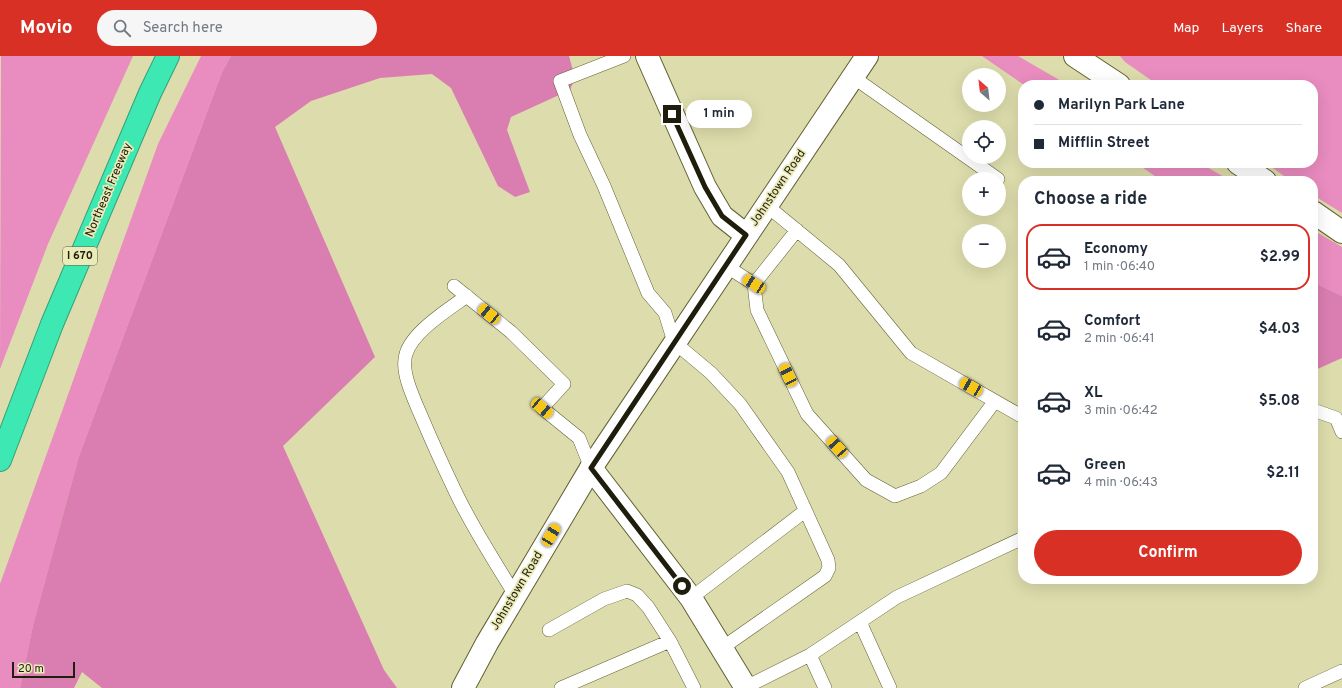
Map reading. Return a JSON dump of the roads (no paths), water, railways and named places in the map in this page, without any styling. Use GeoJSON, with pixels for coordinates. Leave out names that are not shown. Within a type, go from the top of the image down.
{"type":"FeatureCollection","features":[{"type":"Feature","properties":{"kind":"highway","name":"Northeast Freeway"},"geometry":{"type":"LineString","coordinates":[[0,460],[52,324],[150,93],[168,56]]}},
{"type":"Feature","properties":{"kind":"main road"},"geometry":{"type":"LineString","coordinates":[[647,56],[705,187],[722,216],[746,235]]}},
{"type":"Feature","properties":{"kind":"main road","name":"Johnstown Road"},"geometry":{"type":"LineString","coordinates":[[463,688],[486,643],[591,468],[867,56]]}},
{"type":"Feature","properties":{"kind":"main road"},"geometry":{"type":"LineString","coordinates":[[1075,56],[1111,80]]}},
{"type":"Feature","properties":{"kind":"main road"},"geometry":{"type":"LineString","coordinates":[[1246,168],[1258,176]]}},
{"type":"Feature","properties":{"kind":"main road"},"geometry":{"type":"LineString","coordinates":[[1318,215],[1342,232]]}},
{"type":"Feature","properties":{"kind":"main road"},"geometry":{"type":"LineString","coordinates":[[591,468],[691,598],[746,688]]}},
{"type":"Feature","properties":{"kind":"lane"},"geometry":{"type":"LineString","coordinates":[[624,56],[560,81],[580,135],[604,186],[648,293],[665,313],[674,342],[711,373],[740,404],[788,472],[828,560],[829,568],[825,576],[722,648]]}},
{"type":"Feature","properties":{"kind":"lane"},"geometry":{"type":"LineString","coordinates":[[852,77],[987,172]]}},
{"type":"Feature","properties":{"kind":"lane"},"geometry":{"type":"LineString","coordinates":[[766,205],[839,265],[911,353],[1018,414]]}},
{"type":"Feature","properties":{"kind":"lane"},"geometry":{"type":"LineString","coordinates":[[797,230],[754,284],[757,310],[807,414],[866,480],[895,496],[921,486],[941,473],[995,400]]}},
{"type":"Feature","properties":{"kind":"lane"},"geometry":{"type":"LineString","coordinates":[[726,266],[754,284]]}},
{"type":"Feature","properties":{"kind":"lane"},"geometry":{"type":"LineString","coordinates":[[454,286],[511,332],[564,384],[542,408],[579,438],[591,468]]}},
{"type":"Feature","properties":{"kind":"lane"},"geometry":{"type":"LineString","coordinates":[[467,296],[429,324],[414,339],[406,354],[405,368],[410,388],[427,430],[457,496],[515,595]]}},
{"type":"Feature","properties":{"kind":"lane"},"geometry":{"type":"LineString","coordinates":[[1318,412],[1336,418],[1342,432]]}},
{"type":"Feature","properties":{"kind":"lane"},"geometry":{"type":"LineString","coordinates":[[691,598],[806,511]]}},
{"type":"Feature","properties":{"kind":"lane"},"geometry":{"type":"LineString","coordinates":[[746,688],[810,655],[897,597],[1018,540]]}},
{"type":"Feature","properties":{"kind":"lane"},"geometry":{"type":"LineString","coordinates":[[549,630],[604,600],[627,591],[636,595],[648,607],[670,641],[694,688]]}},
{"type":"Feature","properties":{"kind":"lane"},"geometry":{"type":"LineString","coordinates":[[860,622],[890,688]]}},
{"type":"Feature","properties":{"kind":"lane"},"geometry":{"type":"LineString","coordinates":[[561,688],[670,641]]}},
{"type":"Feature","properties":{"kind":"lane"},"geometry":{"type":"LineString","coordinates":[[810,655],[825,688]]}},
{"type":"Feature","properties":{"kind":"lane"},"geometry":{"type":"LineString","coordinates":[[1306,688],[1342,671]]}}]}
